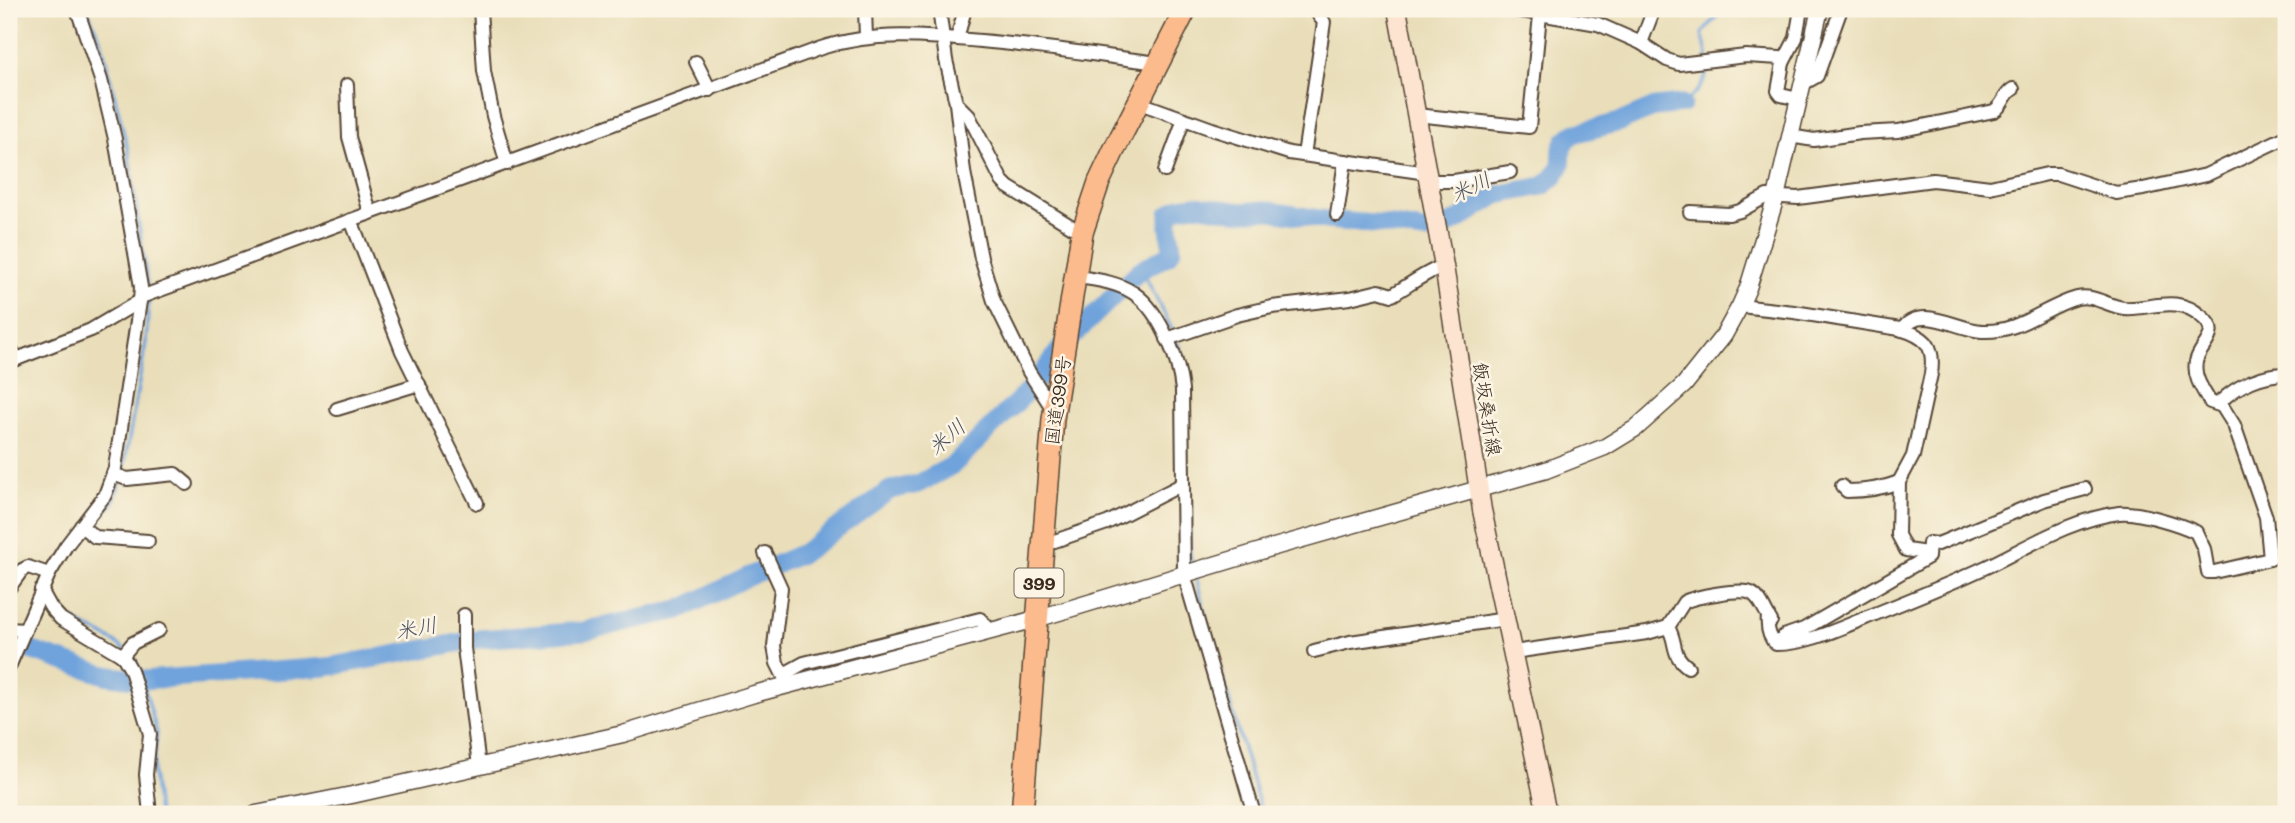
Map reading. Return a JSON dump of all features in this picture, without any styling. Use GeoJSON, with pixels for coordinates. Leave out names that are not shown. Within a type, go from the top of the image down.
{"type":"FeatureCollection","features":[{"type":"Feature","properties":{"kind":"highway","name":"国道399号"},"geometry":{"type":"LineString","coordinates":[[1022,814],[1054,411],[1082,233],[1099,182],[1186,9]]}},
{"type":"Feature","properties":{"kind":"main road","name":"飯坂桑折線"},"geometry":{"type":"LineString","coordinates":[[1397,9],[1438,230],[1479,488],[1547,814]]}},
{"type":"Feature","properties":{"kind":"street"},"geometry":{"type":"LineString","coordinates":[[11,663],[48,574],[85,530],[118,476],[145,296],[141,287],[115,139],[101,80],[77,9]]}},
{"type":"Feature","properties":{"kind":"street"},"geometry":{"type":"LineString","coordinates":[[480,9],[484,71],[507,164]]}},
{"type":"Feature","properties":{"kind":"street"},"geometry":{"type":"LineString","coordinates":[[865,9],[866,37]]}},
{"type":"Feature","properties":{"kind":"street"},"geometry":{"type":"LineString","coordinates":[[939,9],[956,103],[964,172],[981,258],[994,301],[1029,372],[1054,411]]}},
{"type":"Feature","properties":{"kind":"street"},"geometry":{"type":"LineString","coordinates":[[957,39],[965,9]]}},
{"type":"Feature","properties":{"kind":"street"},"geometry":{"type":"LineString","coordinates":[[1304,155],[1324,22],[1319,16],[1320,9]]}},
{"type":"Feature","properties":{"kind":"street"},"geometry":{"type":"LineString","coordinates":[[1509,9],[1598,23],[1679,64],[1773,56],[1780,58],[1783,63]]}},
{"type":"Feature","properties":{"kind":"street"},"geometry":{"type":"LineString","coordinates":[[1641,43],[1654,9]]}},
{"type":"Feature","properties":{"kind":"street"},"geometry":{"type":"LineString","coordinates":[[1801,9],[1796,38],[1783,63],[1778,91],[1784,97],[1800,92],[1816,76],[1841,9]]}},
{"type":"Feature","properties":{"kind":"street"},"geometry":{"type":"LineString","coordinates":[[256,814],[623,734],[785,680],[1036,619],[1546,470],[1605,447],[1636,428],[1684,385],[1724,335],[1740,306],[1776,197],[1820,9]]}},
{"type":"Feature","properties":{"kind":"street"},"geometry":{"type":"LineString","coordinates":[[1416,115],[1529,127],[1540,15]]}},
{"type":"Feature","properties":{"kind":"street"},"geometry":{"type":"LineString","coordinates":[[9,346],[13,361],[91,330],[117,317],[145,296],[821,48],[855,38],[943,37],[1039,46],[1157,63]]}},
{"type":"Feature","properties":{"kind":"street"},"geometry":{"type":"LineString","coordinates":[[696,62],[710,90]]}},
{"type":"Feature","properties":{"kind":"street"},"geometry":{"type":"LineString","coordinates":[[348,85],[349,137],[370,214]]}},
{"type":"Feature","properties":{"kind":"street"},"geometry":{"type":"LineString","coordinates":[[1790,136],[1814,140],[1908,130],[1994,111],[2001,107],[2006,95],[2013,89]]}},
{"type":"Feature","properties":{"kind":"street"},"geometry":{"type":"LineString","coordinates":[[1137,102],[1184,120],[1304,155],[1454,181],[1510,172]]}},
{"type":"Feature","properties":{"kind":"street"},"geometry":{"type":"LineString","coordinates":[[956,103],[969,116],[1002,181],[1082,233]]}},
{"type":"Feature","properties":{"kind":"street"},"geometry":{"type":"LineString","coordinates":[[1165,171],[1184,120]]}},
{"type":"Feature","properties":{"kind":"street"},"geometry":{"type":"LineString","coordinates":[[1690,212],[1729,214],[1740,211],[1762,197],[1798,198],[1933,180],[1990,187],[2047,174],[2058,174],[2116,192],[2143,189],[2206,175],[2286,137]]}},
{"type":"Feature","properties":{"kind":"street"},"geometry":{"type":"LineString","coordinates":[[1337,215],[1345,161]]}},
{"type":"Feature","properties":{"kind":"street"},"geometry":{"type":"LineString","coordinates":[[351,220],[402,351],[477,503]]}},
{"type":"Feature","properties":{"kind":"street"},"geometry":{"type":"LineString","coordinates":[[1173,337],[1237,315],[1272,307],[1349,298],[1379,291],[1392,295],[1416,283],[1430,272],[1444,267]]}},
{"type":"Feature","properties":{"kind":"street"},"geometry":{"type":"LineString","coordinates":[[1075,277],[1128,289],[1145,300],[1173,337],[1180,374],[1181,485],[1192,572],[1254,814]]}},
{"type":"Feature","properties":{"kind":"street"},"geometry":{"type":"LineString","coordinates":[[1902,330],[1911,320],[1924,317],[1969,329],[1994,330],[2025,323],[2078,298],[2093,297],[2123,308],[2157,304],[2186,307],[2204,318],[2210,328],[2210,338],[2197,359],[2196,371],[2210,402],[2222,406]]}},
{"type":"Feature","properties":{"kind":"street"},"geometry":{"type":"LineString","coordinates":[[1740,306],[1902,330],[1915,333],[1931,348],[1933,361],[1913,456],[1899,482],[1898,536],[1906,550],[1927,553]]}},
{"type":"Feature","properties":{"kind":"street"},"geometry":{"type":"LineString","coordinates":[[1768,616],[1767,626],[1776,644],[1821,635],[1956,582],[2041,538],[2122,512],[2196,532],[2204,550],[2208,572],[2270,559],[2269,529],[2263,509],[2234,425],[2221,401],[2236,389],[2267,376],[2286,374]]}},
{"type":"Feature","properties":{"kind":"street"},"geometry":{"type":"LineString","coordinates":[[337,409],[419,384]]}},
{"type":"Feature","properties":{"kind":"street"},"geometry":{"type":"LineString","coordinates":[[118,476],[175,474],[187,484]]}},
{"type":"Feature","properties":{"kind":"street"},"geometry":{"type":"LineString","coordinates":[[1842,486],[1847,491],[1865,491],[1881,489],[1899,482]]}},
{"type":"Feature","properties":{"kind":"street"},"geometry":{"type":"LineString","coordinates":[[1042,545],[1107,523],[1181,485]]}},
{"type":"Feature","properties":{"kind":"street"},"geometry":{"type":"LineString","coordinates":[[1513,652],[1647,633],[1668,627],[1684,602],[1692,598],[1732,593],[1751,593],[1757,597],[1782,637],[1794,634],[1928,557],[1928,543],[1938,544],[2044,500],[2085,489]]}},
{"type":"Feature","properties":{"kind":"street"},"geometry":{"type":"LineString","coordinates":[[85,530],[95,537],[148,541]]}},
{"type":"Feature","properties":{"kind":"street"},"geometry":{"type":"LineString","coordinates":[[770,562],[781,594],[774,646],[777,663],[785,680]]}},
{"type":"Feature","properties":{"kind":"street"},"geometry":{"type":"LineString","coordinates":[[9,587],[22,570],[28,567],[48,574]]}},
{"type":"Feature","properties":{"kind":"street"},"geometry":{"type":"LineString","coordinates":[[41,590],[61,619],[125,652],[150,734],[146,775],[150,814]]}},
{"type":"Feature","properties":{"kind":"street"},"geometry":{"type":"LineString","coordinates":[[464,615],[463,642],[479,766]]}},
{"type":"Feature","properties":{"kind":"street"},"geometry":{"type":"LineString","coordinates":[[1314,651],[1350,642],[1506,619]]}},
{"type":"Feature","properties":{"kind":"street"},"geometry":{"type":"LineString","coordinates":[[1668,627],[1672,633],[1676,657],[1688,667]]}},
{"type":"Feature","properties":{"kind":"street"},"geometry":{"type":"LineString","coordinates":[[9,629],[25,631]]}},
{"type":"Feature","properties":{"kind":"street"},"geometry":{"type":"LineString","coordinates":[[125,652],[141,638],[159,630]]}},
{"type":"Feature","properties":{"kind":"waterway"},"geometry":{"type":"LineString","coordinates":[[87,9],[101,41],[128,150],[148,289]]}},
{"type":"Feature","properties":{"kind":"waterway","name":"米川"},"geometry":{"type":"LineString","coordinates":[[1682,104],[1692,97],[1704,81],[1708,64],[1702,34],[1723,9]]}},
{"type":"Feature","properties":{"kind":"waterway","name":"米川"},"geometry":{"type":"LineString","coordinates":[[9,643],[105,675],[142,680],[327,667],[479,639],[584,631],[679,610],[803,553],[890,490],[918,484],[953,465],[1030,389],[1064,345],[1139,271],[1169,255],[1172,249],[1169,214],[1180,207],[1196,205],[1240,212],[1265,210],[1326,220],[1436,230],[1457,221],[1497,195],[1543,186],[1554,177],[1561,165],[1565,141],[1573,134],[1620,122],[1655,107],[1682,104]]}},
{"type":"Feature","properties":{"kind":"waterway"},"geometry":{"type":"LineString","coordinates":[[1139,271],[1147,280],[1180,348],[1188,392]]}},
{"type":"Feature","properties":{"kind":"waterway"},"geometry":{"type":"LineString","coordinates":[[123,472],[146,342],[149,297]]}},
{"type":"Feature","properties":{"kind":"waterway"},"geometry":{"type":"LineString","coordinates":[[90,529],[113,503],[121,480]]}},
{"type":"Feature","properties":{"kind":"waterway"},"geometry":{"type":"LineString","coordinates":[[1190,532],[1193,566]]}},
{"type":"Feature","properties":{"kind":"waterway"},"geometry":{"type":"LineString","coordinates":[[85,535],[59,572],[53,593],[55,603],[69,617],[124,649]]}},
{"type":"Feature","properties":{"kind":"waterway"},"geometry":{"type":"LineString","coordinates":[[1196,577],[1262,814]]}},
{"type":"Feature","properties":{"kind":"waterway"},"geometry":{"type":"LineString","coordinates":[[129,654],[135,660],[141,675],[157,733],[153,772],[158,814]]}}]}
